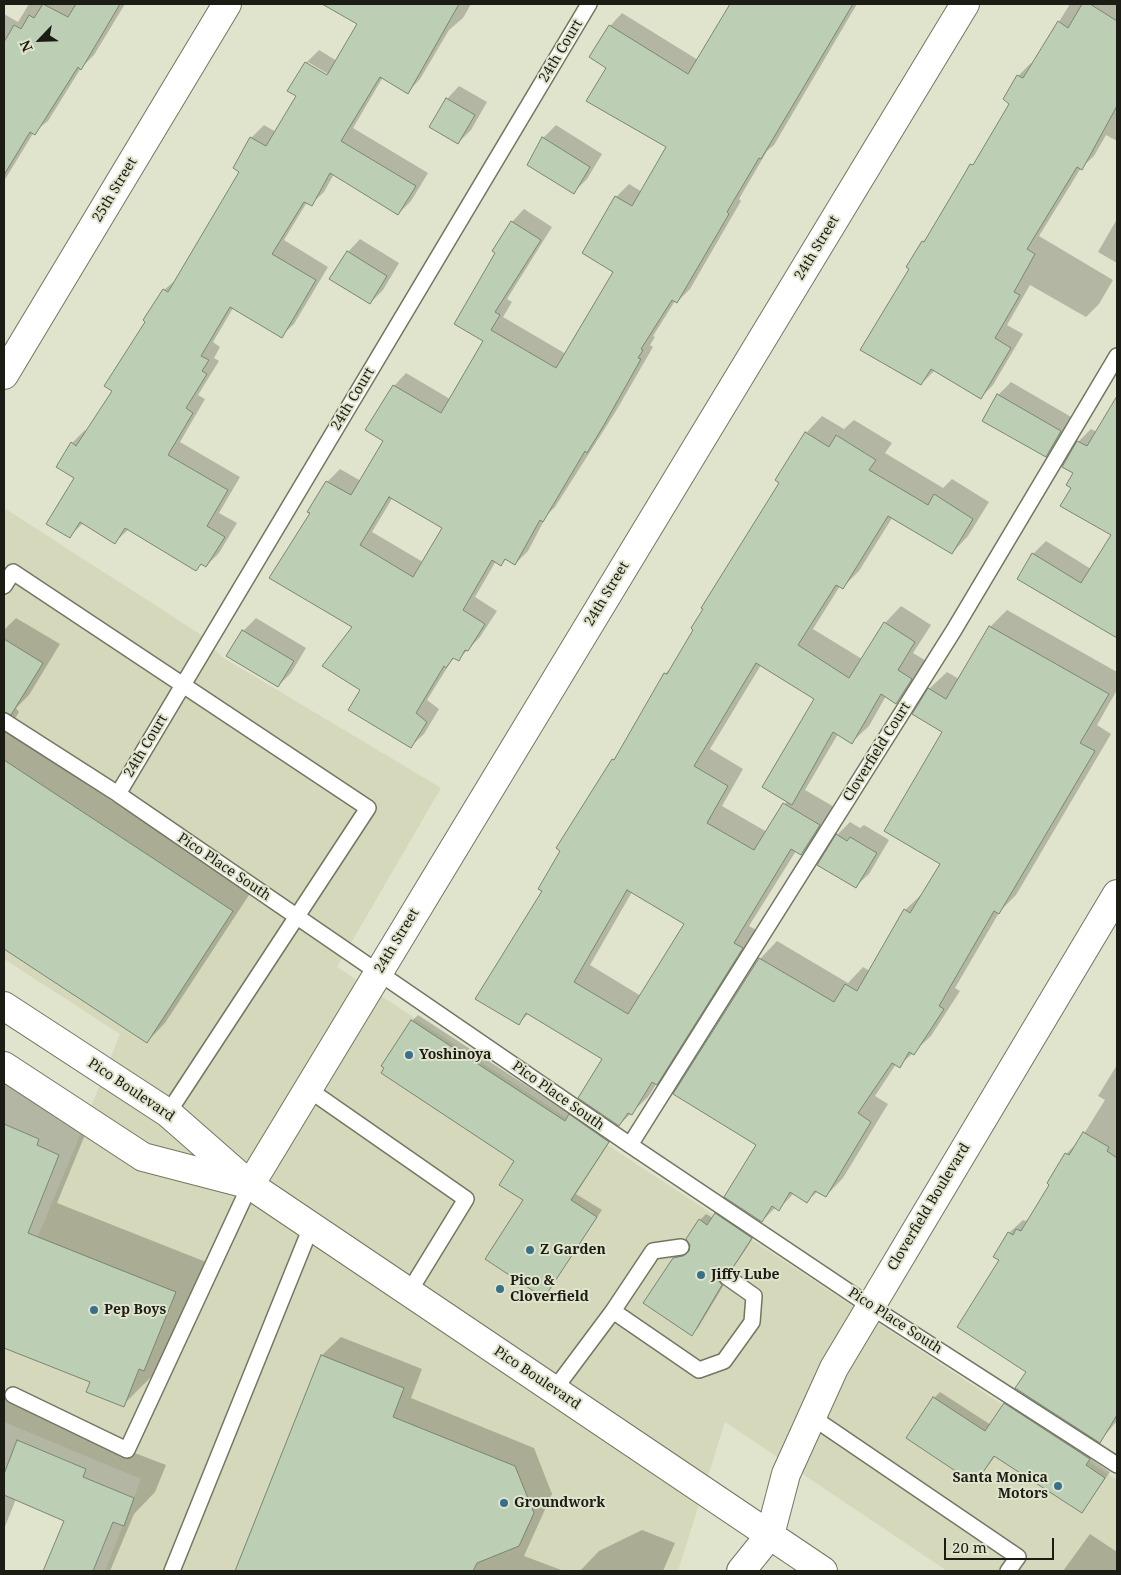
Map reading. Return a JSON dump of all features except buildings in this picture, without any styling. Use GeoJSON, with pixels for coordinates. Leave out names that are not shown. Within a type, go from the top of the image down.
{"type":"FeatureCollection","features":[{"type":"Feature","properties":{"kind":"street","name":"25th Street"},"geometry":{"type":"LineString","coordinates":[[4,375],[227,4]]}},
{"type":"Feature","properties":{"kind":"street","name":"24th Street"},"geometry":{"type":"LineString","coordinates":[[250,1185],[965,4]]}},
{"type":"Feature","properties":{"kind":"street","name":"Cloverfield Boulevard"},"geometry":{"type":"LineString","coordinates":[[767,1571],[770,1535],[786,1474],[834,1368],[1117,894]]}},
{"type":"Feature","properties":{"kind":"street","name":"Pico Boulevard"},"geometry":{"type":"LineString","coordinates":[[4,1006],[168,1113],[250,1185],[824,1571]]}},
{"type":"Feature","properties":{"kind":"street","name":"Pico Boulevard"},"geometry":{"type":"LineString","coordinates":[[4,1066],[143,1157],[250,1185]]}},
{"type":"Feature","properties":{"kind":"street","name":"Cloverfield Boulevard"},"geometry":{"type":"LineString","coordinates":[[741,1571],[770,1535]]}},
{"type":"Feature","properties":{"kind":"lane","name":"24th Court"},"geometry":{"type":"LineString","coordinates":[[118,794],[590,4]]}},
{"type":"Feature","properties":{"kind":"lane","name":"Cloverfield Court"},"geometry":{"type":"LineString","coordinates":[[630,1145],[954,630],[1117,356]]}},
{"type":"Feature","properties":{"kind":"lane"},"geometry":{"type":"LineString","coordinates":[[4,586],[13,572],[368,808],[168,1113]]}},
{"type":"Feature","properties":{"kind":"lane","name":"Pico Place South"},"geometry":{"type":"LineString","coordinates":[[4,721],[118,794],[630,1145],[870,1306],[1117,1465]]}},
{"type":"Feature","properties":{"kind":"lane"},"geometry":{"type":"LineString","coordinates":[[308,1090],[466,1199],[409,1292]]}},
{"type":"Feature","properties":{"kind":"lane"},"geometry":{"type":"LineString","coordinates":[[13,1395],[127,1450],[250,1185]]}},
{"type":"Feature","properties":{"kind":"lane"},"geometry":{"type":"LineString","coordinates":[[172,1571],[311,1227]]}},
{"type":"Feature","properties":{"kind":"lane"},"geometry":{"type":"LineString","coordinates":[[554,1390],[612,1312],[653,1251],[681,1247]]}},
{"type":"Feature","properties":{"kind":"lane"},"geometry":{"type":"LineString","coordinates":[[612,1312],[699,1370],[724,1361],[752,1322],[754,1296],[727,1277]]}},
{"type":"Feature","properties":{"kind":"lane"},"geometry":{"type":"LineString","coordinates":[[812,1417],[1018,1557],[1008,1571]]}},
{"type":"Feature","properties":{"kind":"shaded area"},"geometry":{"type":"Polygon","coordinates":[[[4,508],[200,634],[222,657],[441,788],[337,967],[1117,1480],[1117,1571],[947,1571],[725,1422],[678,1571],[105,1571],[141,1479],[4,1422],[4,1318],[120,1034],[4,959],[4,508]]]}},
{"type":"Feature","properties":{"kind":"place","name":"Yoshinoya"},"geometry":{"type":"Point","coordinates":[409,1055]}},
{"type":"Feature","properties":{"kind":"place","name":"Z Garden"},"geometry":{"type":"Point","coordinates":[530,1250]}},
{"type":"Feature","properties":{"kind":"place","name":"Jiffy Lube"},"geometry":{"type":"Point","coordinates":[701,1275]}},
{"type":"Feature","properties":{"kind":"place","name":"Pico & Cloverfield"},"geometry":{"type":"Point","coordinates":[500,1289]}},
{"type":"Feature","properties":{"kind":"place","name":"Pep Boys"},"geometry":{"type":"Point","coordinates":[94,1310]}},
{"type":"Feature","properties":{"kind":"place","name":"Santa Monica Motors"},"geometry":{"type":"Point","coordinates":[1058,1486]}},
{"type":"Feature","properties":{"kind":"place","name":"Groundwork"},"geometry":{"type":"Point","coordinates":[504,1503]}}]}
